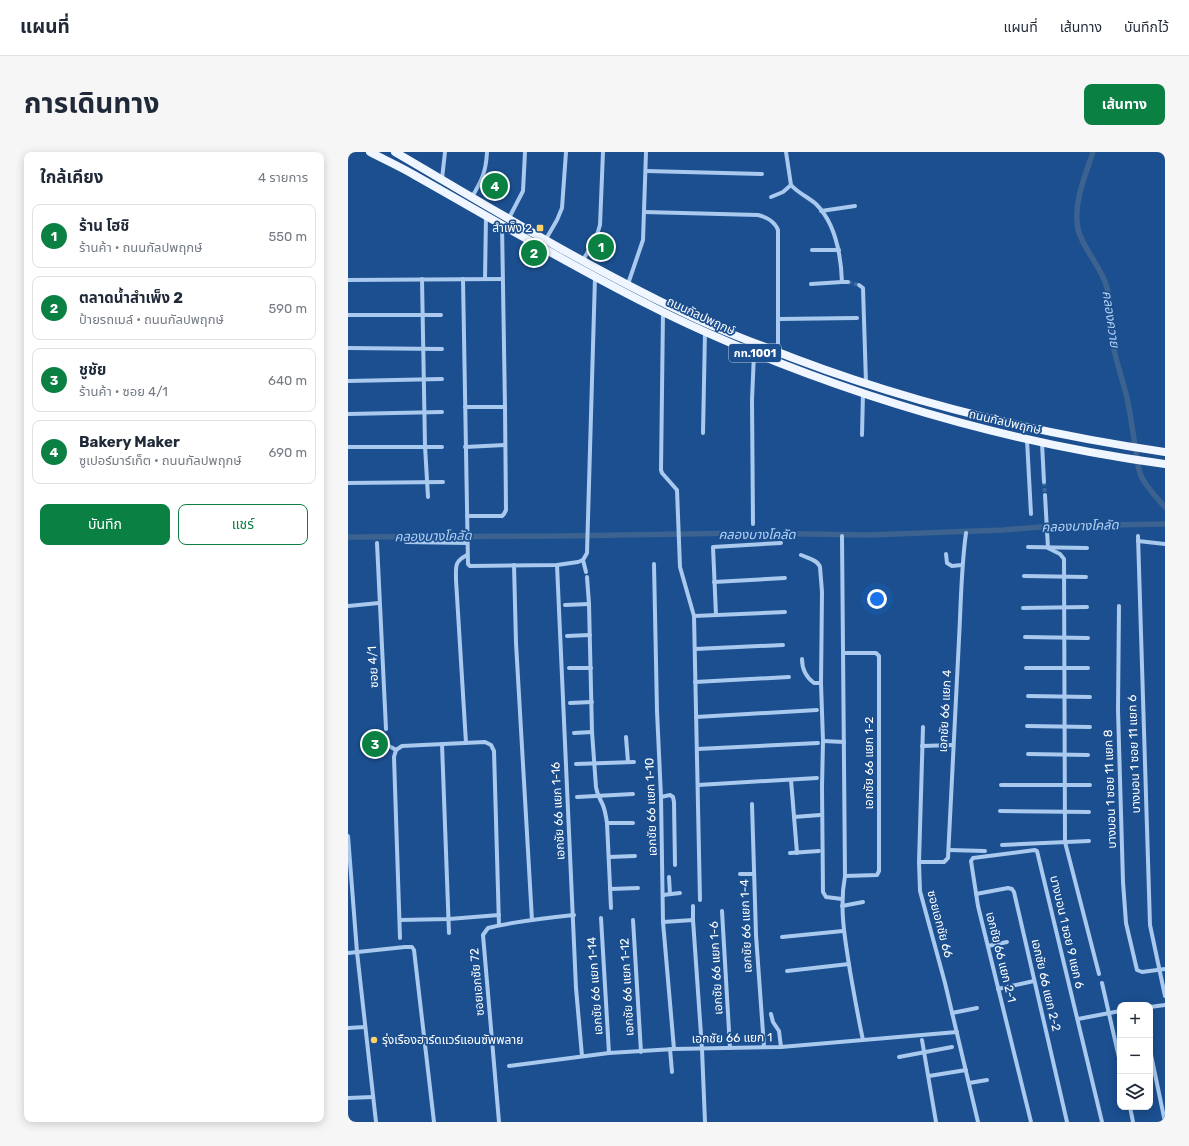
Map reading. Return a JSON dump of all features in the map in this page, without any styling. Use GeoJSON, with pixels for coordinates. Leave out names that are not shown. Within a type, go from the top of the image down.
{"type":"FeatureCollection","features":[{"type":"Feature","properties":{"kind":"main road","name":"ถนนกัลปพฤกษ์"},"geometry":{"type":"LineString","coordinates":[[370,152],[663,312],[754,353],[863,394],[954,422],[1042,443],[1134,460],[1165,464]]}},
{"type":"Feature","properties":{"kind":"main road","name":"ถนนกัลปพฤกษ์"},"geometry":{"type":"LineString","coordinates":[[395,152],[546,240],[628,285],[688,315],[778,353],[923,402],[981,417],[1051,433],[1165,452]]}},
{"type":"Feature","properties":{"kind":"street"},"geometry":{"type":"LineString","coordinates":[[442,179],[445,152]]}},
{"type":"Feature","properties":{"kind":"street"},"geometry":{"type":"LineString","coordinates":[[472,197],[483,177],[486,165],[486,152]]}},
{"type":"Feature","properties":{"kind":"street"},"geometry":{"type":"LineString","coordinates":[[509,218],[523,191],[526,152]]}},
{"type":"Feature","properties":{"kind":"street"},"geometry":{"type":"LineString","coordinates":[[546,240],[562,208],[566,152]]}},
{"type":"Feature","properties":{"kind":"street"},"geometry":{"type":"LineString","coordinates":[[583,260],[596,238],[600,225],[603,152]]}},
{"type":"Feature","properties":{"kind":"street"},"geometry":{"type":"LineString","coordinates":[[628,285],[643,240],[646,152]]}},
{"type":"Feature","properties":{"kind":"street"},"geometry":{"type":"LineString","coordinates":[[786,152],[794,189],[816,205],[831,225],[839,250],[842,282]]}},
{"type":"Feature","properties":{"kind":"street"},"geometry":{"type":"LineString","coordinates":[[646,171],[762,174]]}},
{"type":"Feature","properties":{"kind":"street"},"geometry":{"type":"LineString","coordinates":[[771,197],[783,192],[792,185]]}},
{"type":"Feature","properties":{"kind":"street"},"geometry":{"type":"LineString","coordinates":[[821,211],[855,206]]}},
{"type":"Feature","properties":{"kind":"street"},"geometry":{"type":"LineString","coordinates":[[644,212],[758,215],[766,217],[774,224],[778,230],[778,353]]}},
{"type":"Feature","properties":{"kind":"street"},"geometry":{"type":"LineString","coordinates":[[485,279],[486,216]]}},
{"type":"Feature","properties":{"kind":"street"},"geometry":{"type":"LineString","coordinates":[[468,516],[502,516],[505,512],[506,408],[502,224]]}},
{"type":"Feature","properties":{"kind":"street"},"geometry":{"type":"LineString","coordinates":[[812,250],[839,250]]}},
{"type":"Feature","properties":{"kind":"street"},"geometry":{"type":"LineString","coordinates":[[586,572],[583,560],[586,553],[588,531],[595,276]]}},
{"type":"Feature","properties":{"kind":"street"},"geometry":{"type":"LineString","coordinates":[[348,280],[422,278],[502,279]]}},
{"type":"Feature","properties":{"kind":"street"},"geometry":{"type":"LineString","coordinates":[[422,278],[425,446],[428,497]]}},
{"type":"Feature","properties":{"kind":"street"},"geometry":{"type":"LineString","coordinates":[[463,279],[468,564],[470,566],[557,564],[578,562],[583,560]]}},
{"type":"Feature","properties":{"kind":"street"},"geometry":{"type":"LineString","coordinates":[[811,284],[848,282]]}},
{"type":"Feature","properties":{"kind":"street"},"geometry":{"type":"LineString","coordinates":[[859,285],[863,288],[866,384]]}},
{"type":"Feature","properties":{"kind":"street"},"geometry":{"type":"LineString","coordinates":[[663,312],[661,470],[677,490],[680,567],[694,616],[700,900]]}},
{"type":"Feature","properties":{"kind":"street"},"geometry":{"type":"LineString","coordinates":[[348,315],[441,315]]}},
{"type":"Feature","properties":{"kind":"street"},"geometry":{"type":"LineString","coordinates":[[778,319],[857,318]]}},
{"type":"Feature","properties":{"kind":"street"},"geometry":{"type":"LineString","coordinates":[[703,433],[705,331]]}},
{"type":"Feature","properties":{"kind":"street"},"geometry":{"type":"LineString","coordinates":[[348,348],[442,349]]}},
{"type":"Feature","properties":{"kind":"street"},"geometry":{"type":"LineString","coordinates":[[753,524],[752,400],[754,353]]}},
{"type":"Feature","properties":{"kind":"street"},"geometry":{"type":"LineString","coordinates":[[348,381],[442,379]]}},
{"type":"Feature","properties":{"kind":"street"},"geometry":{"type":"LineString","coordinates":[[862,435],[863,394]]}},
{"type":"Feature","properties":{"kind":"street"},"geometry":{"type":"LineString","coordinates":[[465,407],[506,408]]}},
{"type":"Feature","properties":{"kind":"street"},"geometry":{"type":"LineString","coordinates":[[348,414],[442,412]]}},
{"type":"Feature","properties":{"kind":"street"},"geometry":{"type":"LineString","coordinates":[[1027,440],[1031,514]]}},
{"type":"Feature","properties":{"kind":"street"},"geometry":{"type":"LineString","coordinates":[[1042,443],[1044,482]]}},
{"type":"Feature","properties":{"kind":"street"},"geometry":{"type":"LineString","coordinates":[[466,447],[505,445]]}},
{"type":"Feature","properties":{"kind":"street"},"geometry":{"type":"LineString","coordinates":[[348,447],[442,447]]}},
{"type":"Feature","properties":{"kind":"street"},"geometry":{"type":"LineString","coordinates":[[348,482],[443,482]]}},
{"type":"Feature","properties":{"kind":"street"},"geometry":{"type":"LineString","coordinates":[[1045,495],[1048,548]]}},
{"type":"Feature","properties":{"kind":"street","name":"เอกชัย 66 แยก 4"},"geometry":{"type":"LineString","coordinates":[[949,850],[962,565],[966,533]]}},
{"type":"Feature","properties":{"kind":"street","name":"เอกชัย 66 แยก 1-2"},"geometry":{"type":"LineString","coordinates":[[842,536],[845,876],[842,899],[843,931],[863,1040]]}},
{"type":"Feature","properties":{"kind":"street","name":"บางบอน 1 ซอย 11 แยก 6"},"geometry":{"type":"LineString","coordinates":[[1165,544],[1138,538],[1150,925],[1165,996]]}},
{"type":"Feature","properties":{"kind":"street"},"geometry":{"type":"LineString","coordinates":[[406,542],[467,543]]}},
{"type":"Feature","properties":{"kind":"street","name":"ซอย 4/1"},"geometry":{"type":"LineString","coordinates":[[377,543],[386,729]]}},
{"type":"Feature","properties":{"kind":"street"},"geometry":{"type":"LineString","coordinates":[[716,615],[713,547],[781,543]]}},
{"type":"Feature","properties":{"kind":"street"},"geometry":{"type":"LineString","coordinates":[[1028,547],[1087,548]]}},
{"type":"Feature","properties":{"kind":"street"},"geometry":{"type":"LineString","coordinates":[[1048,548],[1060,554],[1064,559],[1065,842],[1099,974]]}},
{"type":"Feature","properties":{"kind":"street"},"geometry":{"type":"LineString","coordinates":[[946,554],[947,563],[952,566],[962,565]]}},
{"type":"Feature","properties":{"kind":"street"},"geometry":{"type":"LineString","coordinates":[[801,555],[816,561],[819,564],[822,592],[821,683],[823,741],[823,892],[826,897],[842,899]]}},
{"type":"Feature","properties":{"kind":"street"},"geometry":{"type":"LineString","coordinates":[[466,743],[456,565],[460,559],[468,556]]}},
{"type":"Feature","properties":{"kind":"street","name":"เอกชัย 66 แยก 1-16"},"geometry":{"type":"LineString","coordinates":[[557,564],[574,915],[576,988],[582,1056]]}},
{"type":"Feature","properties":{"kind":"street","name":"เอกชัย 66 แยก 1-10"},"geometry":{"type":"LineString","coordinates":[[654,564],[663,922],[672,1049],[672,1072]]}},
{"type":"Feature","properties":{"kind":"street"},"geometry":{"type":"LineString","coordinates":[[514,565],[516,642],[532,920]]}},
{"type":"Feature","properties":{"kind":"street"},"geometry":{"type":"LineString","coordinates":[[1024,576],[1086,577]]}},
{"type":"Feature","properties":{"kind":"street"},"geometry":{"type":"LineString","coordinates":[[587,577],[592,732],[598,796],[602,802],[607,822],[611,908]]}},
{"type":"Feature","properties":{"kind":"street"},"geometry":{"type":"LineString","coordinates":[[714,582],[785,578]]}},
{"type":"Feature","properties":{"kind":"street"},"geometry":{"type":"LineString","coordinates":[[348,606],[380,603]]}},
{"type":"Feature","properties":{"kind":"street"},"geometry":{"type":"LineString","coordinates":[[565,605],[589,604]]}},
{"type":"Feature","properties":{"kind":"street"},"geometry":{"type":"LineString","coordinates":[[1023,608],[1064,606],[1087,607]]}},
{"type":"Feature","properties":{"kind":"street","name":"บางบอน 1 ซอย 11 แยก 8"},"geometry":{"type":"LineString","coordinates":[[1119,606],[1118,710],[1123,882],[1126,923],[1137,970],[1142,972],[1160,970]]}},
{"type":"Feature","properties":{"kind":"street"},"geometry":{"type":"LineString","coordinates":[[694,616],[785,612]]}},
{"type":"Feature","properties":{"kind":"street"},"geometry":{"type":"LineString","coordinates":[[567,636],[590,635]]}},
{"type":"Feature","properties":{"kind":"street"},"geometry":{"type":"LineString","coordinates":[[1025,637],[1088,638]]}},
{"type":"Feature","properties":{"kind":"street"},"geometry":{"type":"LineString","coordinates":[[695,649],[783,645]]}},
{"type":"Feature","properties":{"kind":"street","name":"เอกชัย 66 แยก 1-2"},"geometry":{"type":"LineString","coordinates":[[844,653],[870,652],[876,653],[878,656],[879,871],[877,875],[871,876],[845,876]]}},
{"type":"Feature","properties":{"kind":"street"},"geometry":{"type":"LineString","coordinates":[[802,659],[802,668],[805,673],[814,683],[821,683]]}},
{"type":"Feature","properties":{"kind":"street"},"geometry":{"type":"LineString","coordinates":[[569,668],[591,668]]}},
{"type":"Feature","properties":{"kind":"street"},"geometry":{"type":"LineString","coordinates":[[1026,668],[1088,668]]}},
{"type":"Feature","properties":{"kind":"street"},"geometry":{"type":"LineString","coordinates":[[695,682],[789,677]]}},
{"type":"Feature","properties":{"kind":"street"},"geometry":{"type":"LineString","coordinates":[[1028,696],[1090,697]]}},
{"type":"Feature","properties":{"kind":"street"},"geometry":{"type":"LineString","coordinates":[[570,703],[592,702]]}},
{"type":"Feature","properties":{"kind":"street"},"geometry":{"type":"LineString","coordinates":[[696,717],[817,710]]}},
{"type":"Feature","properties":{"kind":"street","name":"ซอยเอกชัย 66"},"geometry":{"type":"LineString","coordinates":[[923,726],[919,862],[920,891],[945,982],[978,1122]]}},
{"type":"Feature","properties":{"kind":"street"},"geometry":{"type":"LineString","coordinates":[[1027,726],[1090,727]]}},
{"type":"Feature","properties":{"kind":"street"},"geometry":{"type":"LineString","coordinates":[[574,733],[592,732]]}},
{"type":"Feature","properties":{"kind":"street"},"geometry":{"type":"LineString","coordinates":[[626,737],[628,762]]}},
{"type":"Feature","properties":{"kind":"street"},"geometry":{"type":"LineString","coordinates":[[367,741],[375,740],[382,742],[396,750]]}},
{"type":"Feature","properties":{"kind":"street"},"geometry":{"type":"LineString","coordinates":[[823,741],[844,742]]}},
{"type":"Feature","properties":{"kind":"street"},"geometry":{"type":"LineString","coordinates":[[400,938],[394,757],[396,750],[402,746],[484,742],[491,745],[494,751],[499,925]]}},
{"type":"Feature","properties":{"kind":"street"},"geometry":{"type":"LineString","coordinates":[[697,749],[818,743]]}},
{"type":"Feature","properties":{"kind":"street"},"geometry":{"type":"LineString","coordinates":[[442,744],[449,933]]}},
{"type":"Feature","properties":{"kind":"street"},"geometry":{"type":"LineString","coordinates":[[922,746],[953,745]]}},
{"type":"Feature","properties":{"kind":"street"},"geometry":{"type":"LineString","coordinates":[[1028,754],[1088,755]]}},
{"type":"Feature","properties":{"kind":"street"},"geometry":{"type":"LineString","coordinates":[[576,764],[634,762]]}},
{"type":"Feature","properties":{"kind":"street"},"geometry":{"type":"LineString","coordinates":[[698,785],[817,778]]}},
{"type":"Feature","properties":{"kind":"street"},"geometry":{"type":"LineString","coordinates":[[791,780],[798,853]]}},
{"type":"Feature","properties":{"kind":"street"},"geometry":{"type":"LineString","coordinates":[[1001,785],[1090,785]]}},
{"type":"Feature","properties":{"kind":"street"},"geometry":{"type":"LineString","coordinates":[[577,797],[633,794]]}},
{"type":"Feature","properties":{"kind":"street"},"geometry":{"type":"LineString","coordinates":[[661,797],[670,795],[673,797],[675,865]]}},
{"type":"Feature","properties":{"kind":"street","name":"เอกชัย 66 แยก 1-4"},"geometry":{"type":"LineString","coordinates":[[752,804],[759,987],[764,1047]]}},
{"type":"Feature","properties":{"kind":"street"},"geometry":{"type":"LineString","coordinates":[[1000,811],[1090,812]]}},
{"type":"Feature","properties":{"kind":"street"},"geometry":{"type":"LineString","coordinates":[[794,816],[820,815]]}},
{"type":"Feature","properties":{"kind":"street"},"geometry":{"type":"LineString","coordinates":[[607,822],[633,823]]}},
{"type":"Feature","properties":{"kind":"street"},"geometry":{"type":"LineString","coordinates":[[348,836],[357,952],[376,1122]]}},
{"type":"Feature","properties":{"kind":"street"},"geometry":{"type":"LineString","coordinates":[[1002,845],[1089,841]]}},
{"type":"Feature","properties":{"kind":"street"},"geometry":{"type":"LineString","coordinates":[[919,862],[944,862],[948,858],[949,850],[985,851]]}},
{"type":"Feature","properties":{"kind":"street","name":"เอกชัย 66 แยก 2-1"},"geometry":{"type":"LineString","coordinates":[[1031,1122],[976,894],[972,859],[1036,850]]}},
{"type":"Feature","properties":{"kind":"street","name":"บางบอน 1 ซอย 9 แยก 6"},"geometry":{"type":"LineString","coordinates":[[1036,850],[1102,1122]]}},
{"type":"Feature","properties":{"kind":"street"},"geometry":{"type":"LineString","coordinates":[[790,853],[819,852]]}},
{"type":"Feature","properties":{"kind":"street"},"geometry":{"type":"LineString","coordinates":[[609,857],[635,856]]}},
{"type":"Feature","properties":{"kind":"street"},"geometry":{"type":"LineString","coordinates":[[740,874],[754,874]]}},
{"type":"Feature","properties":{"kind":"street"},"geometry":{"type":"LineString","coordinates":[[669,877],[670,894]]}},
{"type":"Feature","properties":{"kind":"street"},"geometry":{"type":"LineString","coordinates":[[610,889],[638,888]]}},
{"type":"Feature","properties":{"kind":"street","name":"เอกชัย 66 แยก 2-2"},"geometry":{"type":"LineString","coordinates":[[976,894],[1012,889],[1014,892],[1067,1122]]}},
{"type":"Feature","properties":{"kind":"street"},"geometry":{"type":"LineString","coordinates":[[663,895],[680,893]]}},
{"type":"Feature","properties":{"kind":"street"},"geometry":{"type":"LineString","coordinates":[[842,906],[863,902]]}},
{"type":"Feature","properties":{"kind":"street"},"geometry":{"type":"LineString","coordinates":[[693,906],[705,1122]]}},
{"type":"Feature","properties":{"kind":"street","name":"เอกชัย 66 แยก 1-6"},"geometry":{"type":"LineString","coordinates":[[722,911],[730,1048]]}},
{"type":"Feature","properties":{"kind":"street"},"geometry":{"type":"LineString","coordinates":[[400,920],[449,919],[499,915]]}},
{"type":"Feature","properties":{"kind":"street","name":"ซอยเอกชัย 72"},"geometry":{"type":"LineString","coordinates":[[499,1122],[483,935],[488,928],[499,925],[574,915]]}},
{"type":"Feature","properties":{"kind":"street","name":"เอกชัย 66 แยก 1-14"},"geometry":{"type":"LineString","coordinates":[[601,918],[609,1053]]}},
{"type":"Feature","properties":{"kind":"street","name":"เอกชัย 66 แยก 1-12"},"geometry":{"type":"LineString","coordinates":[[633,920],[641,1052]]}},
{"type":"Feature","properties":{"kind":"street"},"geometry":{"type":"LineString","coordinates":[[663,922],[693,920]]}},
{"type":"Feature","properties":{"kind":"street"},"geometry":{"type":"LineString","coordinates":[[782,938],[843,931]]}},
{"type":"Feature","properties":{"kind":"street"},"geometry":{"type":"LineString","coordinates":[[988,946],[1007,942]]}},
{"type":"Feature","properties":{"kind":"street"},"geometry":{"type":"LineString","coordinates":[[348,953],[405,947],[412,947],[414,950],[416,954],[434,1122]]}},
{"type":"Feature","properties":{"kind":"street"},"geometry":{"type":"LineString","coordinates":[[787,971],[849,964]]}},
{"type":"Feature","properties":{"kind":"street"},"geometry":{"type":"LineString","coordinates":[[1160,970],[1165,969]]}},
{"type":"Feature","properties":{"kind":"street"},"geometry":{"type":"LineString","coordinates":[[998,989],[1034,981]]}},
{"type":"Feature","properties":{"kind":"street"},"geometry":{"type":"LineString","coordinates":[[1102,983],[1117,1049]]}},
{"type":"Feature","properties":{"kind":"street"},"geometry":{"type":"LineString","coordinates":[[1153,1007],[1165,1005]]}},
{"type":"Feature","properties":{"kind":"street"},"geometry":{"type":"LineString","coordinates":[[952,1013],[977,1008]]}},
{"type":"Feature","properties":{"kind":"street"},"geometry":{"type":"LineString","coordinates":[[1078,1019],[1117,1012]]}},
{"type":"Feature","properties":{"kind":"street"},"geometry":{"type":"LineString","coordinates":[[771,1014],[773,1022],[779,1031],[781,1047]]}},
{"type":"Feature","properties":{"kind":"street"},"geometry":{"type":"LineString","coordinates":[[348,1028],[365,1027]]}},
{"type":"Feature","properties":{"kind":"street","name":"เอกชัย 66 แยก 1"},"geometry":{"type":"LineString","coordinates":[[509,1066],[609,1053],[672,1049],[781,1047],[957,1032]]}},
{"type":"Feature","properties":{"kind":"street"},"geometry":{"type":"LineString","coordinates":[[922,1040],[936,1122]]}},
{"type":"Feature","properties":{"kind":"street"},"geometry":{"type":"LineString","coordinates":[[899,1056],[952,1047]]}},
{"type":"Feature","properties":{"kind":"street"},"geometry":{"type":"LineString","coordinates":[[1153,1064],[1165,1122]]}},
{"type":"Feature","properties":{"kind":"street"},"geometry":{"type":"LineString","coordinates":[[929,1076],[966,1070]]}},
{"type":"Feature","properties":{"kind":"street"},"geometry":{"type":"LineString","coordinates":[[969,1083],[988,1080]]}},
{"type":"Feature","properties":{"kind":"street"},"geometry":{"type":"LineString","coordinates":[[348,1098],[373,1097]]}},
{"type":"Feature","properties":{"kind":"street"},"geometry":{"type":"LineString","coordinates":[[1131,1110],[1133,1122]]}},
{"type":"Feature","properties":{"kind":"waterway","name":"คลองควาย"},"geometry":{"type":"LineString","coordinates":[[1093,152],[1078,200],[1078,229],[1080,237],[1105,280],[1109,299],[1112,342],[1127,398],[1137,462],[1140,472],[1147,486],[1165,507]]}},
{"type":"Feature","properties":{"kind":"waterway","name":"คลองบางโคลัด"},"geometry":{"type":"LineString","coordinates":[[348,537],[742,533],[868,535],[1004,530],[1053,526],[1165,524]]}},
{"type":"Feature","properties":{"kind":"tunnel"},"geometry":{"type":"LineString","coordinates":[[848,282],[859,285]]}},
{"type":"Feature","properties":{"kind":"tunnel"},"geometry":{"type":"LineString","coordinates":[[1044,482],[1045,495]]}},
{"type":"Feature","properties":{"kind":"place","name":"Bakery Maker"},"geometry":{"type":"Point","coordinates":[495,186]}},
{"type":"Feature","properties":{"kind":"place","name":"สำเพ็ง 2"},"geometry":{"type":"Point","coordinates":[540,228]}},
{"type":"Feature","properties":{"kind":"place","name":"ร้าน โฮชิ"},"geometry":{"type":"Point","coordinates":[601,247]}},
{"type":"Feature","properties":{"kind":"place","name":"ตลาดน้ำสำเพ็ง 2"},"geometry":{"type":"Point","coordinates":[534,253]}},
{"type":"Feature","properties":{"kind":"place","name":"ชูชัย"},"geometry":{"type":"Point","coordinates":[375,744]}},
{"type":"Feature","properties":{"kind":"place","name":"รุ่งเรืองฮาร์ดแวร์แอนซัพพลาย"},"geometry":{"type":"Point","coordinates":[374,1040]}}]}
